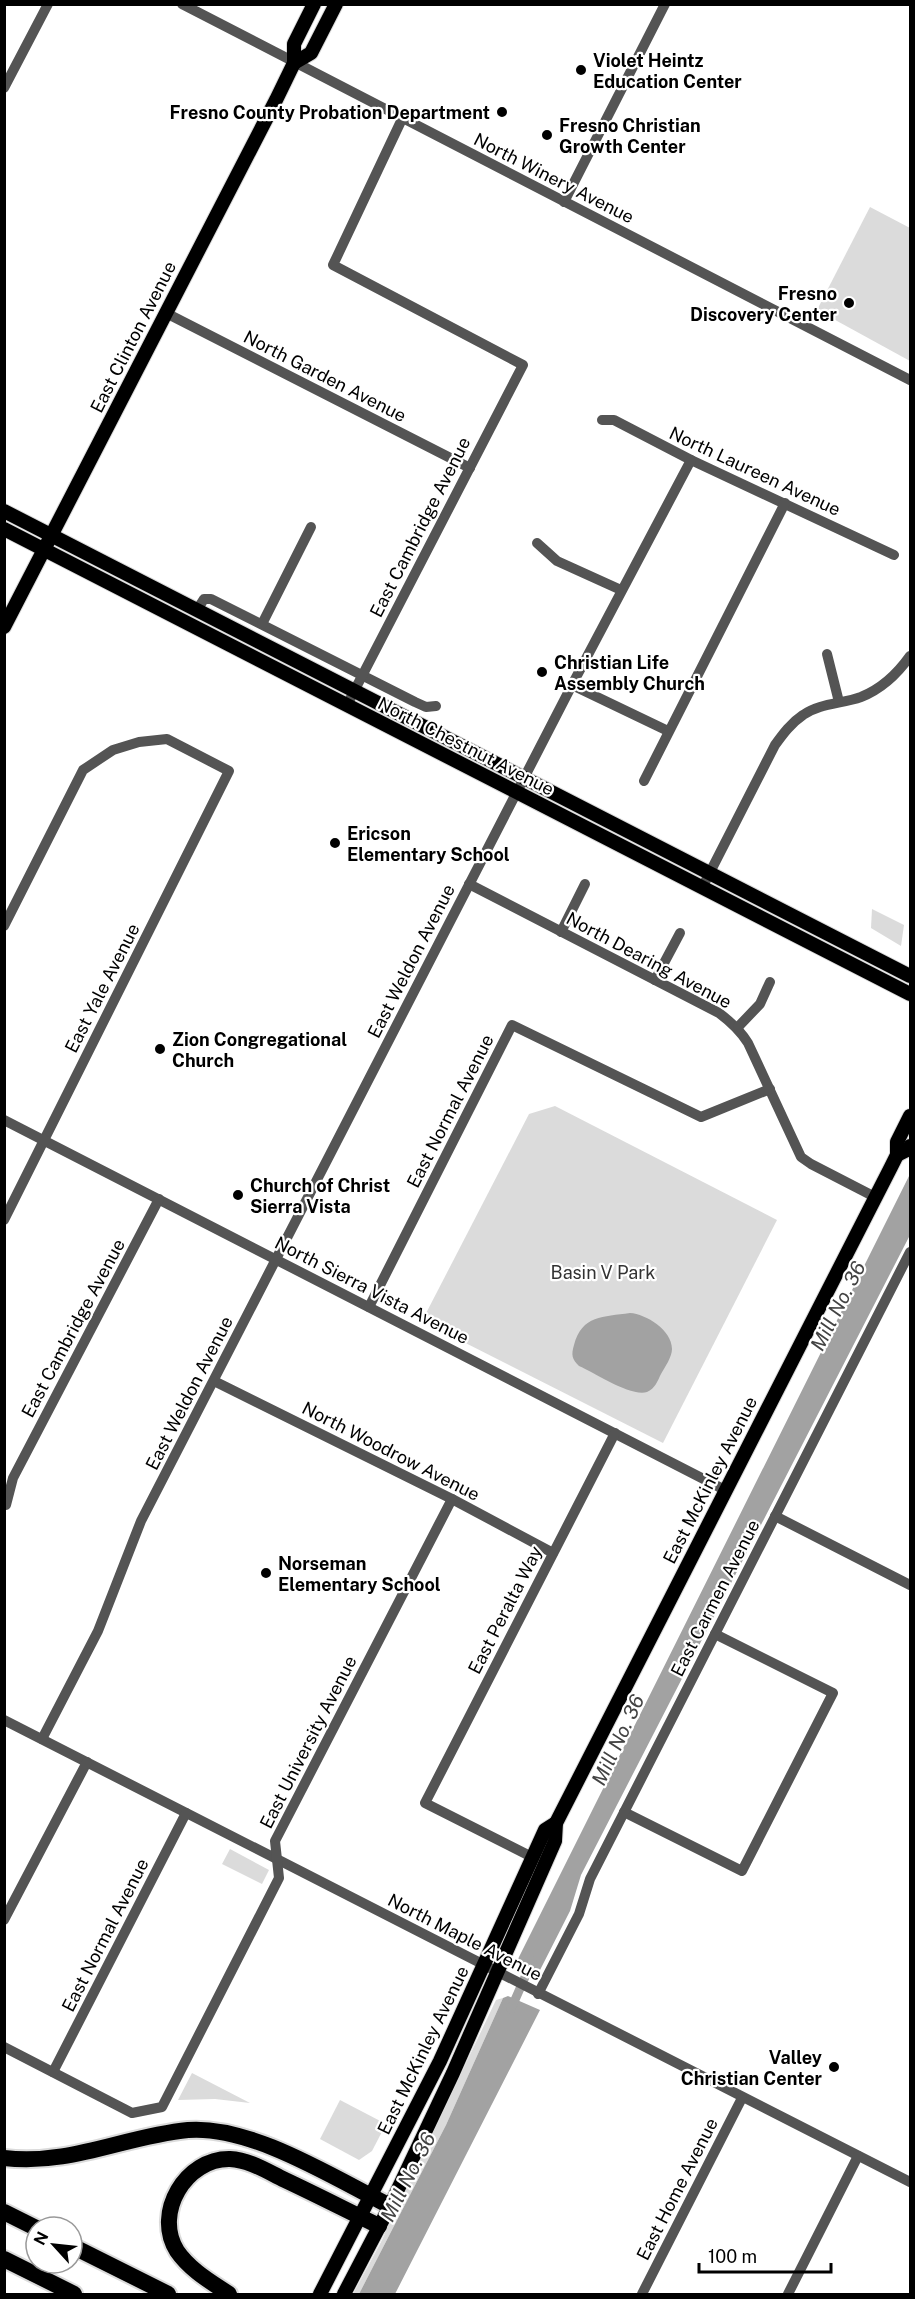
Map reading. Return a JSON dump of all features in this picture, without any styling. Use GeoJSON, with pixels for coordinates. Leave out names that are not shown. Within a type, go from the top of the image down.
{"type":"FeatureCollection","features":[{"type":"Feature","properties":{"kind":"highway"},"geometry":{"type":"LineString","coordinates":[[4,2158],[32,2160],[71,2157],[188,2130],[229,2133],[261,2143],[390,2206]]}},
{"type":"Feature","properties":{"kind":"highway"},"geometry":{"type":"LineString","coordinates":[[229,2295],[185,2261],[170,2235],[170,2210],[174,2197],[181,2184],[202,2166],[229,2159],[253,2164],[379,2226]]}},
{"type":"Feature","properties":{"kind":"highway"},"geometry":{"type":"LineString","coordinates":[[4,2212],[24,2222]]}},
{"type":"Feature","properties":{"kind":"highway"},"geometry":{"type":"LineString","coordinates":[[84,2252],[168,2295]]}},
{"type":"Feature","properties":{"kind":"highway"},"geometry":{"type":"LineString","coordinates":[[4,2259],[74,2295]]}},
{"type":"Feature","properties":{"kind":"main road"},"geometry":{"type":"LineString","coordinates":[[294,63],[294,44],[314,4]]}},
{"type":"Feature","properties":{"kind":"main road"},"geometry":{"type":"LineString","coordinates":[[294,63],[311,53],[336,4]]}},
{"type":"Feature","properties":{"kind":"main road","name":"East Clinton Avenue"},"geometry":{"type":"LineString","coordinates":[[4,627],[294,63]]}},
{"type":"Feature","properties":{"kind":"main road","name":"North Chestnut Avenue"},"geometry":{"type":"LineString","coordinates":[[4,511],[910,976]]}},
{"type":"Feature","properties":{"kind":"main road","name":"North Chestnut Avenue"},"geometry":{"type":"LineString","coordinates":[[4,529],[910,994]]}},
{"type":"Feature","properties":{"kind":"main road"},"geometry":{"type":"LineString","coordinates":[[736,906],[771,914],[817,938],[824,939],[834,936]]}},
{"type":"Feature","properties":{"kind":"main road","name":"East McKinley Avenue"},"geometry":{"type":"LineString","coordinates":[[344,2295],[504,1977],[555,1841],[556,1823],[897,1155],[897,1142],[910,1116]]}},
{"type":"Feature","properties":{"kind":"main road","name":"East McKinley Avenue"},"geometry":{"type":"LineString","coordinates":[[897,1155],[909,1149],[910,1146]]}},
{"type":"Feature","properties":{"kind":"main road","name":"East McKinley Avenue"},"geometry":{"type":"LineString","coordinates":[[320,2295],[431,2079],[545,1830],[556,1823]]}},
{"type":"Feature","properties":{"kind":"street"},"geometry":{"type":"LineString","coordinates":[[4,88],[48,4]]}},
{"type":"Feature","properties":{"kind":"street","name":"North Winery Avenue"},"geometry":{"type":"LineString","coordinates":[[182,4],[910,380]]}},
{"type":"Feature","properties":{"kind":"street"},"geometry":{"type":"LineString","coordinates":[[564,202],[665,4]]}},
{"type":"Feature","properties":{"kind":"street","name":"East Cambridge Avenue"},"geometry":{"type":"LineString","coordinates":[[347,705],[523,365],[333,265],[402,119]]}},
{"type":"Feature","properties":{"kind":"street","name":"North Garden Avenue"},"geometry":{"type":"LineString","coordinates":[[165,313],[470,468]]}},
{"type":"Feature","properties":{"kind":"street","name":"North Laureen Avenue"},"geometry":{"type":"LineString","coordinates":[[602,420],[614,420],[691,460],[894,555]]}},
{"type":"Feature","properties":{"kind":"street","name":"East Weldon Avenue"},"geometry":{"type":"LineString","coordinates":[[42,1739],[98,1631],[141,1521],[516,792],[691,460]]}},
{"type":"Feature","properties":{"kind":"street"},"geometry":{"type":"LineString","coordinates":[[644,781],[785,503]]}},
{"type":"Feature","properties":{"kind":"street"},"geometry":{"type":"LineString","coordinates":[[262,624],[311,526]]}},
{"type":"Feature","properties":{"kind":"street"},"geometry":{"type":"LineString","coordinates":[[537,543],[557,561],[621,590]]}},
{"type":"Feature","properties":{"kind":"street","name":"North Chestnut Avenue"},"geometry":{"type":"LineString","coordinates":[[197,610],[203,600],[210,598],[421,705],[436,706]]}},
{"type":"Feature","properties":{"kind":"street"},"geometry":{"type":"LineString","coordinates":[[827,654],[839,702]]}},
{"type":"Feature","properties":{"kind":"street"},"geometry":{"type":"LineString","coordinates":[[702,888],[775,745],[788,727],[804,714],[861,697],[875,689],[892,677],[910,656]]}},
{"type":"Feature","properties":{"kind":"street"},"geometry":{"type":"LineString","coordinates":[[572,685],[668,731]]}},
{"type":"Feature","properties":{"kind":"street","name":"East Yale Avenue"},"geometry":{"type":"LineString","coordinates":[[4,926],[83,770],[113,750],[139,742],[167,739],[229,771],[121,985],[46,1141],[4,1220]]}},
{"type":"Feature","properties":{"kind":"street","name":"North Dearing Avenue"},"geometry":{"type":"LineString","coordinates":[[469,884],[719,1012],[738,1027],[748,1043],[801,1157],[875,1197]]}},
{"type":"Feature","properties":{"kind":"street"},"geometry":{"type":"LineString","coordinates":[[561,932],[585,884]]}},
{"type":"Feature","properties":{"kind":"street"},"geometry":{"type":"LineString","coordinates":[[655,980],[680,933]]}},
{"type":"Feature","properties":{"kind":"street"},"geometry":{"type":"LineString","coordinates":[[738,1027],[760,1004],[770,982]]}},
{"type":"Feature","properties":{"kind":"street","name":"East Normal Avenue"},"geometry":{"type":"LineString","coordinates":[[369,1307],[512,1025],[701,1117],[770,1089]]}},
{"type":"Feature","properties":{"kind":"street","name":"North Sierra Vista Avenue"},"geometry":{"type":"LineString","coordinates":[[4,1120],[725,1490]]}},
{"type":"Feature","properties":{"kind":"street","name":"East Cambridge Avenue"},"geometry":{"type":"LineString","coordinates":[[6,1505],[13,1478],[159,1199]]}},
{"type":"Feature","properties":{"kind":"street","name":"East Carmen Avenue"},"geometry":{"type":"LineString","coordinates":[[538,1994],[579,1914],[590,1879],[910,1252]]}},
{"type":"Feature","properties":{"kind":"street","name":"North Woodrow Avenue"},"geometry":{"type":"LineString","coordinates":[[214,1381],[452,1498],[553,1553]]}},
{"type":"Feature","properties":{"kind":"street","name":"East Peralta Way"},"geometry":{"type":"LineString","coordinates":[[532,1857],[425,1803],[615,1433]]}},
{"type":"Feature","properties":{"kind":"street","name":"East University Avenue"},"geometry":{"type":"LineString","coordinates":[[53,2072],[132,2113],[162,2107],[279,1878],[275,1841],[452,1498]]}},
{"type":"Feature","properties":{"kind":"street"},"geometry":{"type":"LineString","coordinates":[[775,1516],[910,1585]]}},
{"type":"Feature","properties":{"kind":"street"},"geometry":{"type":"LineString","coordinates":[[624,1812],[742,1871],[833,1693],[715,1634]]}},
{"type":"Feature","properties":{"kind":"street","name":"North Maple Avenue"},"geometry":{"type":"LineString","coordinates":[[4,1720],[504,1977],[910,2182]]}},
{"type":"Feature","properties":{"kind":"street"},"geometry":{"type":"LineString","coordinates":[[4,1920],[87,1762]]}},
{"type":"Feature","properties":{"kind":"street","name":"East Normal Avenue"},"geometry":{"type":"LineString","coordinates":[[53,2072],[186,1813]]}},
{"type":"Feature","properties":{"kind":"street"},"geometry":{"type":"LineString","coordinates":[[4,2047],[53,2072]]}},
{"type":"Feature","properties":{"kind":"street","name":"East Home Avenue"},"geometry":{"type":"LineString","coordinates":[[642,2295],[742,2098]]}},
{"type":"Feature","properties":{"kind":"street"},"geometry":{"type":"LineString","coordinates":[[788,2295],[858,2156]]}},
{"type":"Feature","properties":{"kind":"green space"},"geometry":{"type":"Polygon","coordinates":[[[870,207],[910,228],[910,361],[817,310],[870,207]]]}},
{"type":"Feature","properties":{"kind":"green space"},"geometry":{"type":"Polygon","coordinates":[[[872,909],[904,925],[901,946],[871,928],[872,909]]]}},
{"type":"Feature","properties":{"kind":"green space","name":"Basin V Park"},"geometry":{"type":"Polygon","coordinates":[[[555,1106],[777,1220],[663,1443],[422,1321],[529,1114],[555,1106]]]}},
{"type":"Feature","properties":{"kind":"green space"},"geometry":{"type":"Polygon","coordinates":[[[230,1849],[269,1870],[262,1884],[222,1864],[230,1849]]]}},
{"type":"Feature","properties":{"kind":"green space"},"geometry":{"type":"Polygon","coordinates":[[[503,1998],[446,2125],[359,2294],[353,2294],[381,2242],[496,2000],[503,1998]]]}},
{"type":"Feature","properties":{"kind":"green space"},"geometry":{"type":"Polygon","coordinates":[[[192,2073],[250,2103],[215,2099],[178,2100],[192,2073]]]}},
{"type":"Feature","properties":{"kind":"green space"},"geometry":{"type":"Polygon","coordinates":[[[340,2100],[386,2124],[372,2151],[359,2160],[320,2139],[340,2100]]]}},
{"type":"Feature","properties":{"kind":"shaded area"},"geometry":{"type":"Polygon","coordinates":[[[910,1174],[910,1235],[581,1875],[570,1911],[538,1974],[534,1976],[520,1968],[518,1959],[910,1174]]]}},
{"type":"Feature","properties":{"kind":"shaded area"},"geometry":{"type":"Polygon","coordinates":[[[630,1313],[643,1316],[657,1324],[671,1342],[670,1359],[656,1384],[647,1392],[640,1393],[613,1384],[579,1366],[573,1357],[573,1348],[578,1335],[588,1323],[603,1317],[630,1313]]]}},
{"type":"Feature","properties":{"kind":"shaded area"},"geometry":{"type":"Polygon","coordinates":[[[508,1996],[540,2010],[395,2294],[359,2294],[446,2125],[503,1998],[508,1996]]]}},
{"type":"Feature","properties":{"kind":"waterway","name":"Mill No. 36"},"geometry":{"type":"LineString","coordinates":[[511,2009],[532,1961]]}},
{"type":"Feature","properties":{"kind":"place","name":"Violet Heintz Education Center"},"geometry":{"type":"Point","coordinates":[581,70]}},
{"type":"Feature","properties":{"kind":"place","name":"Fresno County Probation Department"},"geometry":{"type":"Point","coordinates":[502,112]}},
{"type":"Feature","properties":{"kind":"place","name":"Fresno Christian Growth Center"},"geometry":{"type":"Point","coordinates":[547,135]}},
{"type":"Feature","properties":{"kind":"place","name":"Fresno Discovery Center"},"geometry":{"type":"Point","coordinates":[849,303]}},
{"type":"Feature","properties":{"kind":"place","name":"Christian Life Assembly Church"},"geometry":{"type":"Point","coordinates":[542,672]}},
{"type":"Feature","properties":{"kind":"place","name":"Ericson Elementary School"},"geometry":{"type":"Point","coordinates":[335,843]}},
{"type":"Feature","properties":{"kind":"place","name":"Zion Congregational Church"},"geometry":{"type":"Point","coordinates":[160,1049]}},
{"type":"Feature","properties":{"kind":"place","name":"Church of Christ Sierra Vista"},"geometry":{"type":"Point","coordinates":[238,1195]}},
{"type":"Feature","properties":{"kind":"place","name":"Norseman Elementary School"},"geometry":{"type":"Point","coordinates":[266,1573]}},
{"type":"Feature","properties":{"kind":"place","name":"Valley Christian Center"},"geometry":{"type":"Point","coordinates":[834,2067]}}]}
